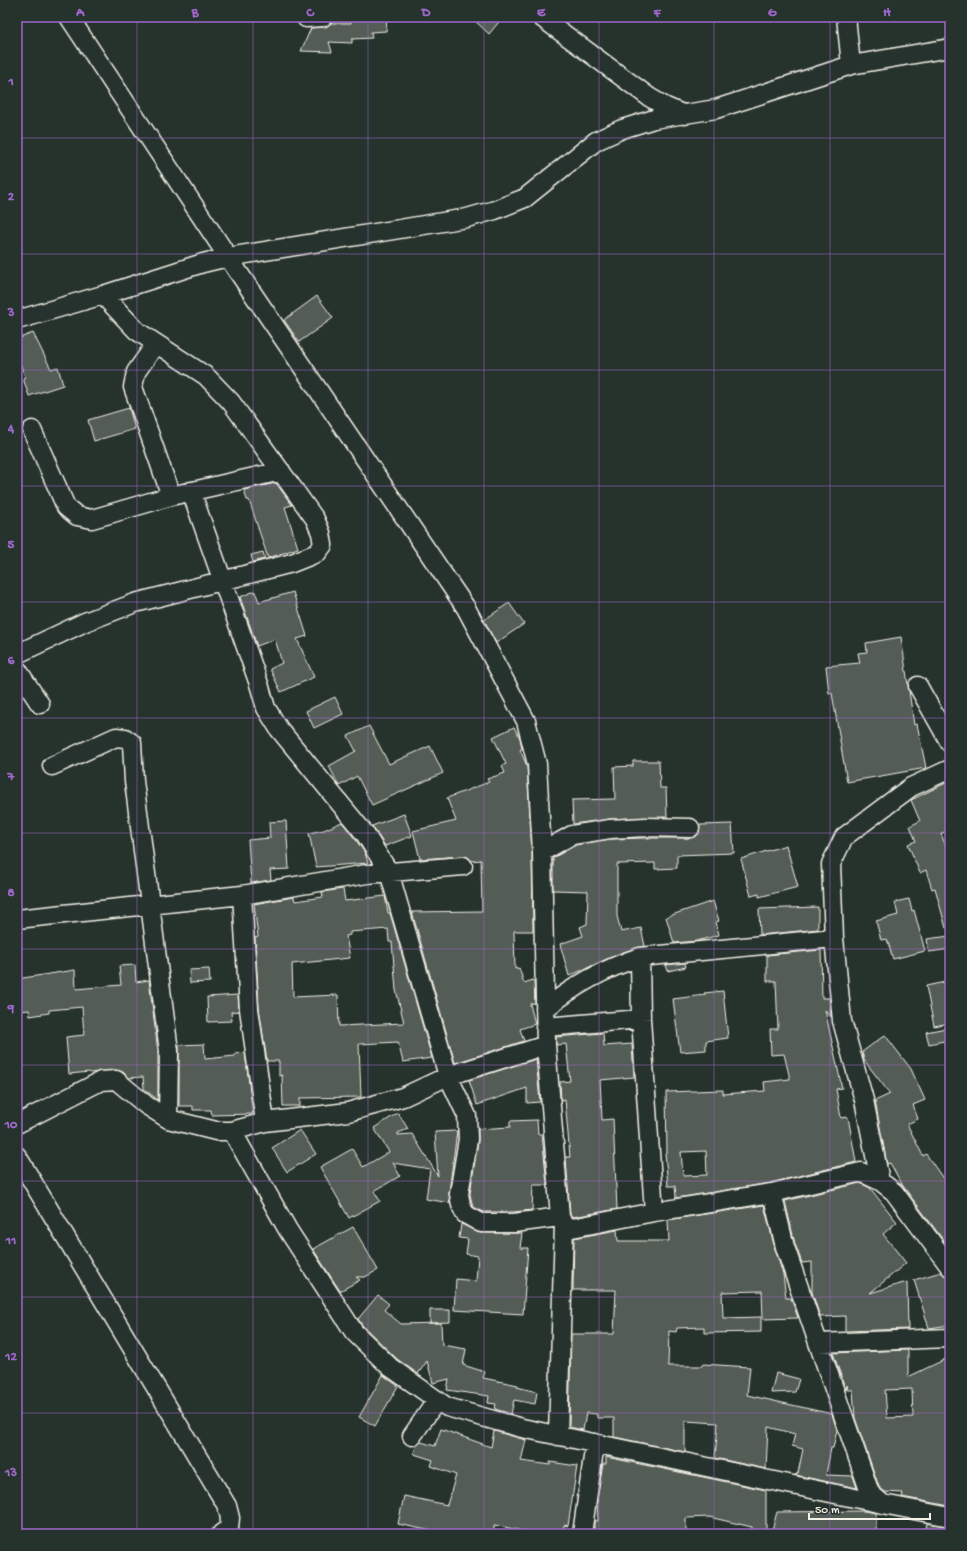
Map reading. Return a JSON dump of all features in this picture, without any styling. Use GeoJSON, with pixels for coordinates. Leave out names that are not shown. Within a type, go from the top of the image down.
{"type":"FeatureCollection","features":[{"type":"Feature","properties":{"kind":"street"},"geometry":{"type":"LineString","coordinates":[[69,17],[228,258],[466,608],[526,721],[537,764],[542,852],[546,1036],[562,1221],[558,1436]]}},
{"type":"Feature","properties":{"kind":"street"},"geometry":{"type":"LineString","coordinates":[[541,17],[649,97],[666,107],[685,115]]}},
{"type":"Feature","properties":{"kind":"street"},"geometry":{"type":"LineString","coordinates":[[846,17],[851,65]]}},
{"type":"Feature","properties":{"kind":"street"},"geometry":{"type":"LineString","coordinates":[[17,320],[103,296],[203,263],[467,218],[495,210],[524,198],[596,141],[622,128],[654,119],[716,109],[851,65],[950,48]]}},
{"type":"Feature","properties":{"kind":"street"},"geometry":{"type":"LineString","coordinates":[[17,654],[85,622],[135,603],[292,563],[317,553],[323,545],[321,534],[315,519],[232,402],[211,381],[183,360],[155,345],[136,332],[103,296]]}},
{"type":"Feature","properties":{"kind":"street"},"geometry":{"type":"LineString","coordinates":[[155,345],[136,372],[133,387],[171,496]]}},
{"type":"Feature","properties":{"kind":"street"},"geometry":{"type":"LineString","coordinates":[[32,430],[66,507],[77,516],[92,519],[171,496],[281,471]]}},
{"type":"Feature","properties":{"kind":"street"},"geometry":{"type":"LineString","coordinates":[[191,492],[266,708],[279,730],[366,834],[389,872],[448,1076],[467,1116],[468,1139],[459,1194],[460,1206],[465,1214],[481,1223],[494,1224],[562,1221],[572,1228],[654,1212],[772,1193],[861,1172],[880,1181],[894,1192],[950,1267]]}},
{"type":"Feature","properties":{"kind":"street"},"geometry":{"type":"LineString","coordinates":[[17,669],[40,704]]}},
{"type":"Feature","properties":{"kind":"street"},"geometry":{"type":"LineString","coordinates":[[918,686],[950,743]]}},
{"type":"Feature","properties":{"kind":"street"},"geometry":{"type":"LineString","coordinates":[[52,766],[116,737],[125,738],[132,743],[134,781],[152,905],[169,1051],[168,1119]]}},
{"type":"Feature","properties":{"kind":"street"},"geometry":{"type":"LineString","coordinates":[[880,1181],[864,1100],[842,1021],[834,938],[831,864],[844,837],[911,787],[950,769]]}},
{"type":"Feature","properties":{"kind":"street"},"geometry":{"type":"LineString","coordinates":[[542,852],[572,835],[610,829],[645,827],[690,828]]}},
{"type":"Feature","properties":{"kind":"street"},"geometry":{"type":"LineString","coordinates":[[17,919],[242,895],[389,872],[463,866]]}},
{"type":"Feature","properties":{"kind":"street"},"geometry":{"type":"LineString","coordinates":[[242,895],[249,1009],[265,1122]]}},
{"type":"Feature","properties":{"kind":"street"},"geometry":{"type":"LineString","coordinates":[[545,1009],[558,998],[618,964],[640,957],[834,938]]}},
{"type":"Feature","properties":{"kind":"street"},"geometry":{"type":"LineString","coordinates":[[640,957],[641,1019],[654,1212]]}},
{"type":"Feature","properties":{"kind":"street"},"geometry":{"type":"LineString","coordinates":[[17,1124],[101,1082],[116,1080],[146,1105],[168,1119],[216,1131],[232,1131],[265,1122],[348,1112],[403,1097],[448,1076],[546,1036],[641,1019]]}},
{"type":"Feature","properties":{"kind":"street"},"geometry":{"type":"LineString","coordinates":[[232,1131],[288,1230],[354,1332],[390,1367],[446,1407],[522,1428],[558,1436],[950,1517]]}},
{"type":"Feature","properties":{"kind":"street"},"geometry":{"type":"LineString","coordinates":[[17,1156],[227,1506],[230,1518],[230,1528],[221,1534]]}},
{"type":"Feature","properties":{"kind":"street"},"geometry":{"type":"LineString","coordinates":[[772,1193],[785,1247],[803,1294],[818,1343],[870,1493],[883,1504]]}},
{"type":"Feature","properties":{"kind":"street"},"geometry":{"type":"LineString","coordinates":[[818,1343],[950,1338]]}},
{"type":"Feature","properties":{"kind":"street"},"geometry":{"type":"LineString","coordinates":[[412,1436],[437,1400]]}},
{"type":"Feature","properties":{"kind":"street"},"geometry":{"type":"LineString","coordinates":[[582,1534],[595,1443]]}},
{"type":"Feature","properties":{"kind":"building"},"geometry":{"type":"Polygon","coordinates":[[[387,17],[386,31],[371,32],[372,38],[352,39],[352,43],[329,42],[332,52],[301,51],[311,28],[324,27],[331,23],[351,23],[350,19],[387,17]]]}},
{"type":"Feature","properties":{"kind":"building"},"geometry":{"type":"Polygon","coordinates":[[[471,17],[503,17],[489,34],[471,17]]]}},
{"type":"Feature","properties":{"kind":"building"},"geometry":{"type":"Polygon","coordinates":[[[317,296],[333,318],[299,342],[284,320],[317,296]]]}},
{"type":"Feature","properties":{"kind":"building"},"geometry":{"type":"Polygon","coordinates":[[[33,333],[51,369],[58,367],[63,385],[29,396],[23,378],[25,377],[17,355],[17,339],[33,333]]]}},
{"type":"Feature","properties":{"kind":"building"},"geometry":{"type":"Polygon","coordinates":[[[129,408],[135,429],[94,441],[88,420],[129,408]]]}},
{"type":"Feature","properties":{"kind":"building"},"geometry":{"type":"Polygon","coordinates":[[[276,483],[292,505],[285,507],[298,548],[268,558],[249,500],[247,500],[244,490],[276,483]]]}},
{"type":"Feature","properties":{"kind":"building"},"geometry":{"type":"Polygon","coordinates":[[[263,552],[265,559],[253,562],[251,555],[263,552]]]}},
{"type":"Feature","properties":{"kind":"building"},"geometry":{"type":"Polygon","coordinates":[[[255,591],[259,602],[293,592],[307,636],[297,639],[314,677],[281,692],[270,669],[282,663],[275,639],[257,646],[240,597],[255,591]]]}},
{"type":"Feature","properties":{"kind":"building"},"geometry":{"type":"Polygon","coordinates":[[[509,603],[524,624],[496,643],[484,620],[509,603]]]}},
{"type":"Feature","properties":{"kind":"building"},"geometry":{"type":"Polygon","coordinates":[[[901,637],[914,725],[917,724],[926,768],[847,782],[832,693],[829,693],[826,666],[860,663],[858,653],[867,652],[866,643],[901,637]]]}},
{"type":"Feature","properties":{"kind":"building"},"geometry":{"type":"Polygon","coordinates":[[[335,697],[343,714],[314,728],[306,711],[335,697]]]}},
{"type":"Feature","properties":{"kind":"building"},"geometry":{"type":"Polygon","coordinates":[[[369,726],[389,764],[430,746],[443,773],[372,805],[357,776],[339,786],[329,766],[356,751],[348,736],[369,726]]]}},
{"type":"Feature","properties":{"kind":"building"},"geometry":{"type":"Polygon","coordinates":[[[514,727],[520,738],[522,749],[520,750],[527,766],[532,852],[533,931],[514,931],[515,969],[519,968],[524,983],[533,980],[534,982],[535,1003],[530,1004],[535,1024],[520,1029],[524,1041],[455,1063],[412,912],[482,911],[481,860],[472,861],[468,857],[462,856],[420,859],[413,831],[456,821],[447,798],[489,782],[487,779],[505,773],[502,766],[506,764],[493,737],[514,727]]]}},
{"type":"Feature","properties":{"kind":"building"},"geometry":{"type":"Polygon","coordinates":[[[633,761],[659,761],[660,788],[666,788],[667,817],[609,819],[573,824],[572,800],[615,799],[614,767],[633,766],[633,761]]]}},
{"type":"Feature","properties":{"kind":"building"},"geometry":{"type":"Polygon","coordinates":[[[950,781],[950,829],[941,834],[950,856],[950,927],[946,928],[935,888],[932,889],[926,870],[920,873],[908,844],[916,841],[910,826],[920,821],[911,800],[950,781]]]}},
{"type":"Feature","properties":{"kind":"building"},"geometry":{"type":"Polygon","coordinates":[[[404,814],[412,836],[385,846],[372,826],[404,814]]]}},
{"type":"Feature","properties":{"kind":"building"},"geometry":{"type":"Polygon","coordinates":[[[286,821],[289,869],[270,870],[271,880],[251,883],[248,840],[270,838],[269,822],[286,821]]]}},
{"type":"Feature","properties":{"kind":"building"},"geometry":{"type":"Polygon","coordinates":[[[342,822],[365,853],[368,863],[316,867],[309,833],[324,830],[342,822]]]}},
{"type":"Feature","properties":{"kind":"building"},"geometry":{"type":"Polygon","coordinates":[[[732,824],[734,853],[677,855],[677,868],[655,869],[655,863],[617,864],[617,916],[621,932],[641,928],[645,946],[623,952],[569,976],[560,944],[583,936],[580,927],[587,924],[588,891],[553,890],[553,858],[576,845],[611,839],[690,838],[699,834],[700,825],[732,824]]]}},
{"type":"Feature","properties":{"kind":"building"},"geometry":{"type":"Polygon","coordinates":[[[786,845],[798,887],[759,897],[759,894],[751,896],[741,859],[786,845]]]}},
{"type":"Feature","properties":{"kind":"building"},"geometry":{"type":"Polygon","coordinates":[[[343,889],[345,901],[385,896],[388,913],[390,913],[432,1058],[403,1062],[398,1042],[359,1044],[361,1097],[300,1098],[300,1106],[283,1106],[282,1075],[279,1076],[279,1061],[267,1061],[259,1008],[255,938],[258,937],[254,904],[294,897],[295,901],[323,897],[322,892],[343,889]],[[388,929],[350,932],[350,935],[346,936],[350,958],[292,964],[293,997],[338,995],[339,1026],[404,1023],[396,990],[392,942],[389,942],[388,929]]]}},
{"type":"Feature","properties":{"kind":"building"},"geometry":{"type":"Polygon","coordinates":[[[909,899],[912,911],[914,910],[925,951],[893,959],[887,939],[881,940],[876,921],[898,915],[895,902],[909,899]]]}},
{"type":"Feature","properties":{"kind":"building"},"geometry":{"type":"Polygon","coordinates":[[[713,901],[719,921],[716,922],[719,935],[697,941],[674,943],[666,917],[713,901]]]}},
{"type":"Feature","properties":{"kind":"building"},"geometry":{"type":"Polygon","coordinates":[[[818,907],[818,929],[760,935],[759,909],[818,907]]]}},
{"type":"Feature","properties":{"kind":"building"},"geometry":{"type":"Polygon","coordinates":[[[950,936],[950,949],[929,952],[927,939],[950,936]]]}},
{"type":"Feature","properties":{"kind":"building"},"geometry":{"type":"Polygon","coordinates":[[[821,950],[822,998],[829,998],[831,1017],[825,1010],[842,1088],[836,1089],[841,1118],[848,1117],[856,1162],[770,1183],[676,1198],[675,1186],[668,1186],[665,1153],[667,1153],[666,1092],[723,1090],[723,1094],[765,1091],[764,1082],[790,1079],[784,1054],[771,1055],[770,1029],[778,1029],[776,981],[767,981],[767,955],[821,950]],[[706,1151],[681,1152],[683,1176],[707,1175],[706,1151]]]}},
{"type":"Feature","properties":{"kind":"building"},"geometry":{"type":"Polygon","coordinates":[[[685,963],[686,967],[668,971],[666,965],[685,963]]]}},
{"type":"Feature","properties":{"kind":"building"},"geometry":{"type":"Polygon","coordinates":[[[135,965],[136,982],[149,980],[158,1052],[158,1100],[144,1089],[143,1077],[129,1078],[123,1072],[115,1070],[69,1074],[66,1037],[84,1035],[82,1007],[49,1010],[49,1013],[30,1016],[29,1010],[20,1011],[17,979],[75,970],[76,989],[121,985],[119,966],[135,965]]]}},
{"type":"Feature","properties":{"kind":"building"},"geometry":{"type":"Polygon","coordinates":[[[209,969],[210,982],[190,983],[189,970],[209,969]]]}},
{"type":"Feature","properties":{"kind":"building"},"geometry":{"type":"Polygon","coordinates":[[[950,981],[950,1023],[934,1026],[926,986],[950,981]]]}},
{"type":"Feature","properties":{"kind":"building"},"geometry":{"type":"Polygon","coordinates":[[[723,991],[728,1038],[706,1041],[706,1050],[680,1052],[673,999],[723,991]]]}},
{"type":"Feature","properties":{"kind":"building"},"geometry":{"type":"Polygon","coordinates":[[[238,995],[239,1011],[231,1012],[232,1021],[208,1022],[207,997],[238,995]]]}},
{"type":"Feature","properties":{"kind":"building"},"geometry":{"type":"Polygon","coordinates":[[[946,1028],[949,1040],[929,1044],[926,1032],[946,1028]]]}},
{"type":"Feature","properties":{"kind":"building"},"geometry":{"type":"Polygon","coordinates":[[[603,1033],[604,1046],[632,1044],[634,1077],[600,1080],[602,1120],[613,1119],[617,1209],[573,1217],[570,1214],[566,1157],[570,1157],[565,1099],[561,1100],[560,1082],[570,1081],[566,1044],[556,1045],[556,1037],[603,1033]]]}},
{"type":"Feature","properties":{"kind":"building"},"geometry":{"type":"Polygon","coordinates":[[[885,1035],[911,1069],[925,1100],[913,1105],[918,1119],[907,1124],[923,1156],[926,1154],[944,1180],[950,1176],[950,1249],[903,1186],[890,1163],[887,1164],[875,1101],[890,1094],[864,1060],[862,1052],[885,1035]]]}},
{"type":"Feature","properties":{"kind":"building"},"geometry":{"type":"Polygon","coordinates":[[[204,1044],[205,1059],[235,1056],[235,1054],[245,1053],[253,1114],[212,1115],[211,1110],[193,1110],[193,1106],[179,1106],[179,1045],[204,1044]]]}},
{"type":"Feature","properties":{"kind":"building"},"geometry":{"type":"Polygon","coordinates":[[[536,1059],[540,1102],[527,1103],[527,1088],[477,1105],[469,1080],[536,1059]]]}},
{"type":"Feature","properties":{"kind":"building"},"geometry":{"type":"Polygon","coordinates":[[[398,1113],[408,1129],[398,1133],[398,1135],[412,1134],[438,1176],[435,1132],[457,1131],[449,1192],[450,1203],[426,1199],[430,1169],[393,1163],[400,1176],[374,1191],[380,1201],[349,1218],[320,1167],[352,1149],[363,1167],[389,1152],[374,1128],[398,1113]]]}},
{"type":"Feature","properties":{"kind":"building"},"geometry":{"type":"Polygon","coordinates":[[[537,1120],[538,1134],[542,1134],[547,1185],[533,1185],[532,1210],[513,1212],[484,1212],[473,1207],[470,1194],[478,1141],[478,1129],[510,1127],[510,1121],[537,1120]]]}},
{"type":"Feature","properties":{"kind":"building"},"geometry":{"type":"Polygon","coordinates":[[[300,1130],[316,1154],[287,1172],[272,1148],[300,1130]]]}},
{"type":"Feature","properties":{"kind":"building"},"geometry":{"type":"Polygon","coordinates":[[[860,1183],[870,1188],[897,1222],[883,1234],[906,1263],[870,1293],[907,1282],[908,1329],[845,1331],[845,1316],[820,1317],[812,1292],[812,1262],[802,1263],[795,1244],[785,1201],[860,1183]]]}},
{"type":"Feature","properties":{"kind":"building"},"geometry":{"type":"Polygon","coordinates":[[[764,1205],[783,1274],[786,1298],[791,1298],[798,1318],[763,1319],[762,1291],[722,1292],[723,1318],[761,1317],[761,1332],[704,1333],[704,1327],[677,1328],[676,1332],[669,1331],[668,1366],[702,1366],[702,1364],[750,1367],[747,1395],[832,1414],[837,1430],[833,1448],[831,1448],[826,1475],[853,1476],[857,1488],[795,1475],[798,1473],[803,1449],[792,1446],[795,1434],[768,1427],[766,1469],[715,1458],[718,1423],[685,1421],[685,1452],[614,1437],[614,1418],[597,1418],[597,1414],[586,1413],[583,1430],[569,1427],[571,1334],[614,1334],[616,1290],[573,1290],[574,1238],[617,1230],[618,1241],[669,1241],[668,1220],[764,1205]]]}},
{"type":"Feature","properties":{"kind":"building"},"geometry":{"type":"Polygon","coordinates":[[[461,1224],[481,1233],[522,1233],[520,1248],[528,1248],[523,1314],[454,1310],[456,1279],[476,1281],[478,1256],[466,1254],[468,1239],[459,1238],[461,1224]]]}},
{"type":"Feature","properties":{"kind":"building"},"geometry":{"type":"Polygon","coordinates":[[[353,1227],[378,1270],[365,1277],[356,1277],[360,1280],[340,1291],[313,1249],[353,1227]]]}},
{"type":"Feature","properties":{"kind":"building"},"geometry":{"type":"Polygon","coordinates":[[[941,1272],[950,1277],[950,1325],[929,1328],[914,1280],[941,1272]]]}},
{"type":"Feature","properties":{"kind":"building"},"geometry":{"type":"Polygon","coordinates":[[[378,1295],[389,1304],[384,1310],[401,1324],[441,1323],[442,1345],[466,1349],[463,1365],[485,1372],[483,1378],[518,1385],[517,1387],[537,1392],[535,1404],[514,1400],[511,1414],[495,1409],[496,1404],[488,1403],[489,1396],[447,1390],[449,1379],[433,1383],[427,1361],[418,1374],[397,1359],[362,1325],[358,1319],[378,1295]]]}},
{"type":"Feature","properties":{"kind":"building"},"geometry":{"type":"Polygon","coordinates":[[[430,1310],[450,1310],[450,1322],[430,1323],[430,1310]]]}},
{"type":"Feature","properties":{"kind":"building"},"geometry":{"type":"Polygon","coordinates":[[[908,1350],[908,1377],[950,1357],[950,1506],[902,1497],[903,1493],[885,1492],[879,1487],[855,1418],[853,1390],[848,1390],[847,1385],[846,1390],[833,1353],[908,1350]],[[912,1389],[885,1390],[887,1418],[913,1417],[912,1389]]]}},
{"type":"Feature","properties":{"kind":"building"},"geometry":{"type":"Polygon","coordinates":[[[776,1373],[799,1379],[795,1392],[771,1393],[776,1373]]]}},
{"type":"Feature","properties":{"kind":"building"},"geometry":{"type":"Polygon","coordinates":[[[383,1375],[398,1386],[375,1426],[359,1417],[383,1375]]]}},
{"type":"Feature","properties":{"kind":"building"},"geometry":{"type":"Polygon","coordinates":[[[441,1429],[491,1447],[494,1431],[526,1440],[521,1461],[550,1465],[550,1462],[577,1466],[568,1526],[564,1525],[563,1534],[538,1534],[494,1525],[494,1534],[446,1534],[398,1524],[404,1496],[447,1505],[456,1475],[431,1466],[433,1460],[414,1454],[416,1446],[421,1442],[435,1446],[441,1429]]]}},
{"type":"Feature","properties":{"kind":"building"},"geometry":{"type":"Polygon","coordinates":[[[606,1457],[766,1490],[766,1534],[752,1534],[752,1527],[709,1517],[686,1518],[686,1534],[594,1534],[594,1521],[598,1521],[597,1500],[603,1464],[606,1464],[606,1457]]]}},
{"type":"Feature","properties":{"kind":"building"},"geometry":{"type":"Polygon","coordinates":[[[864,1511],[876,1513],[876,1534],[771,1534],[777,1512],[864,1511]]]}},
{"type":"Feature","properties":{"kind":"building"},"geometry":{"type":"Polygon","coordinates":[[[927,1523],[950,1527],[950,1534],[925,1534],[927,1523]]]}}]}
